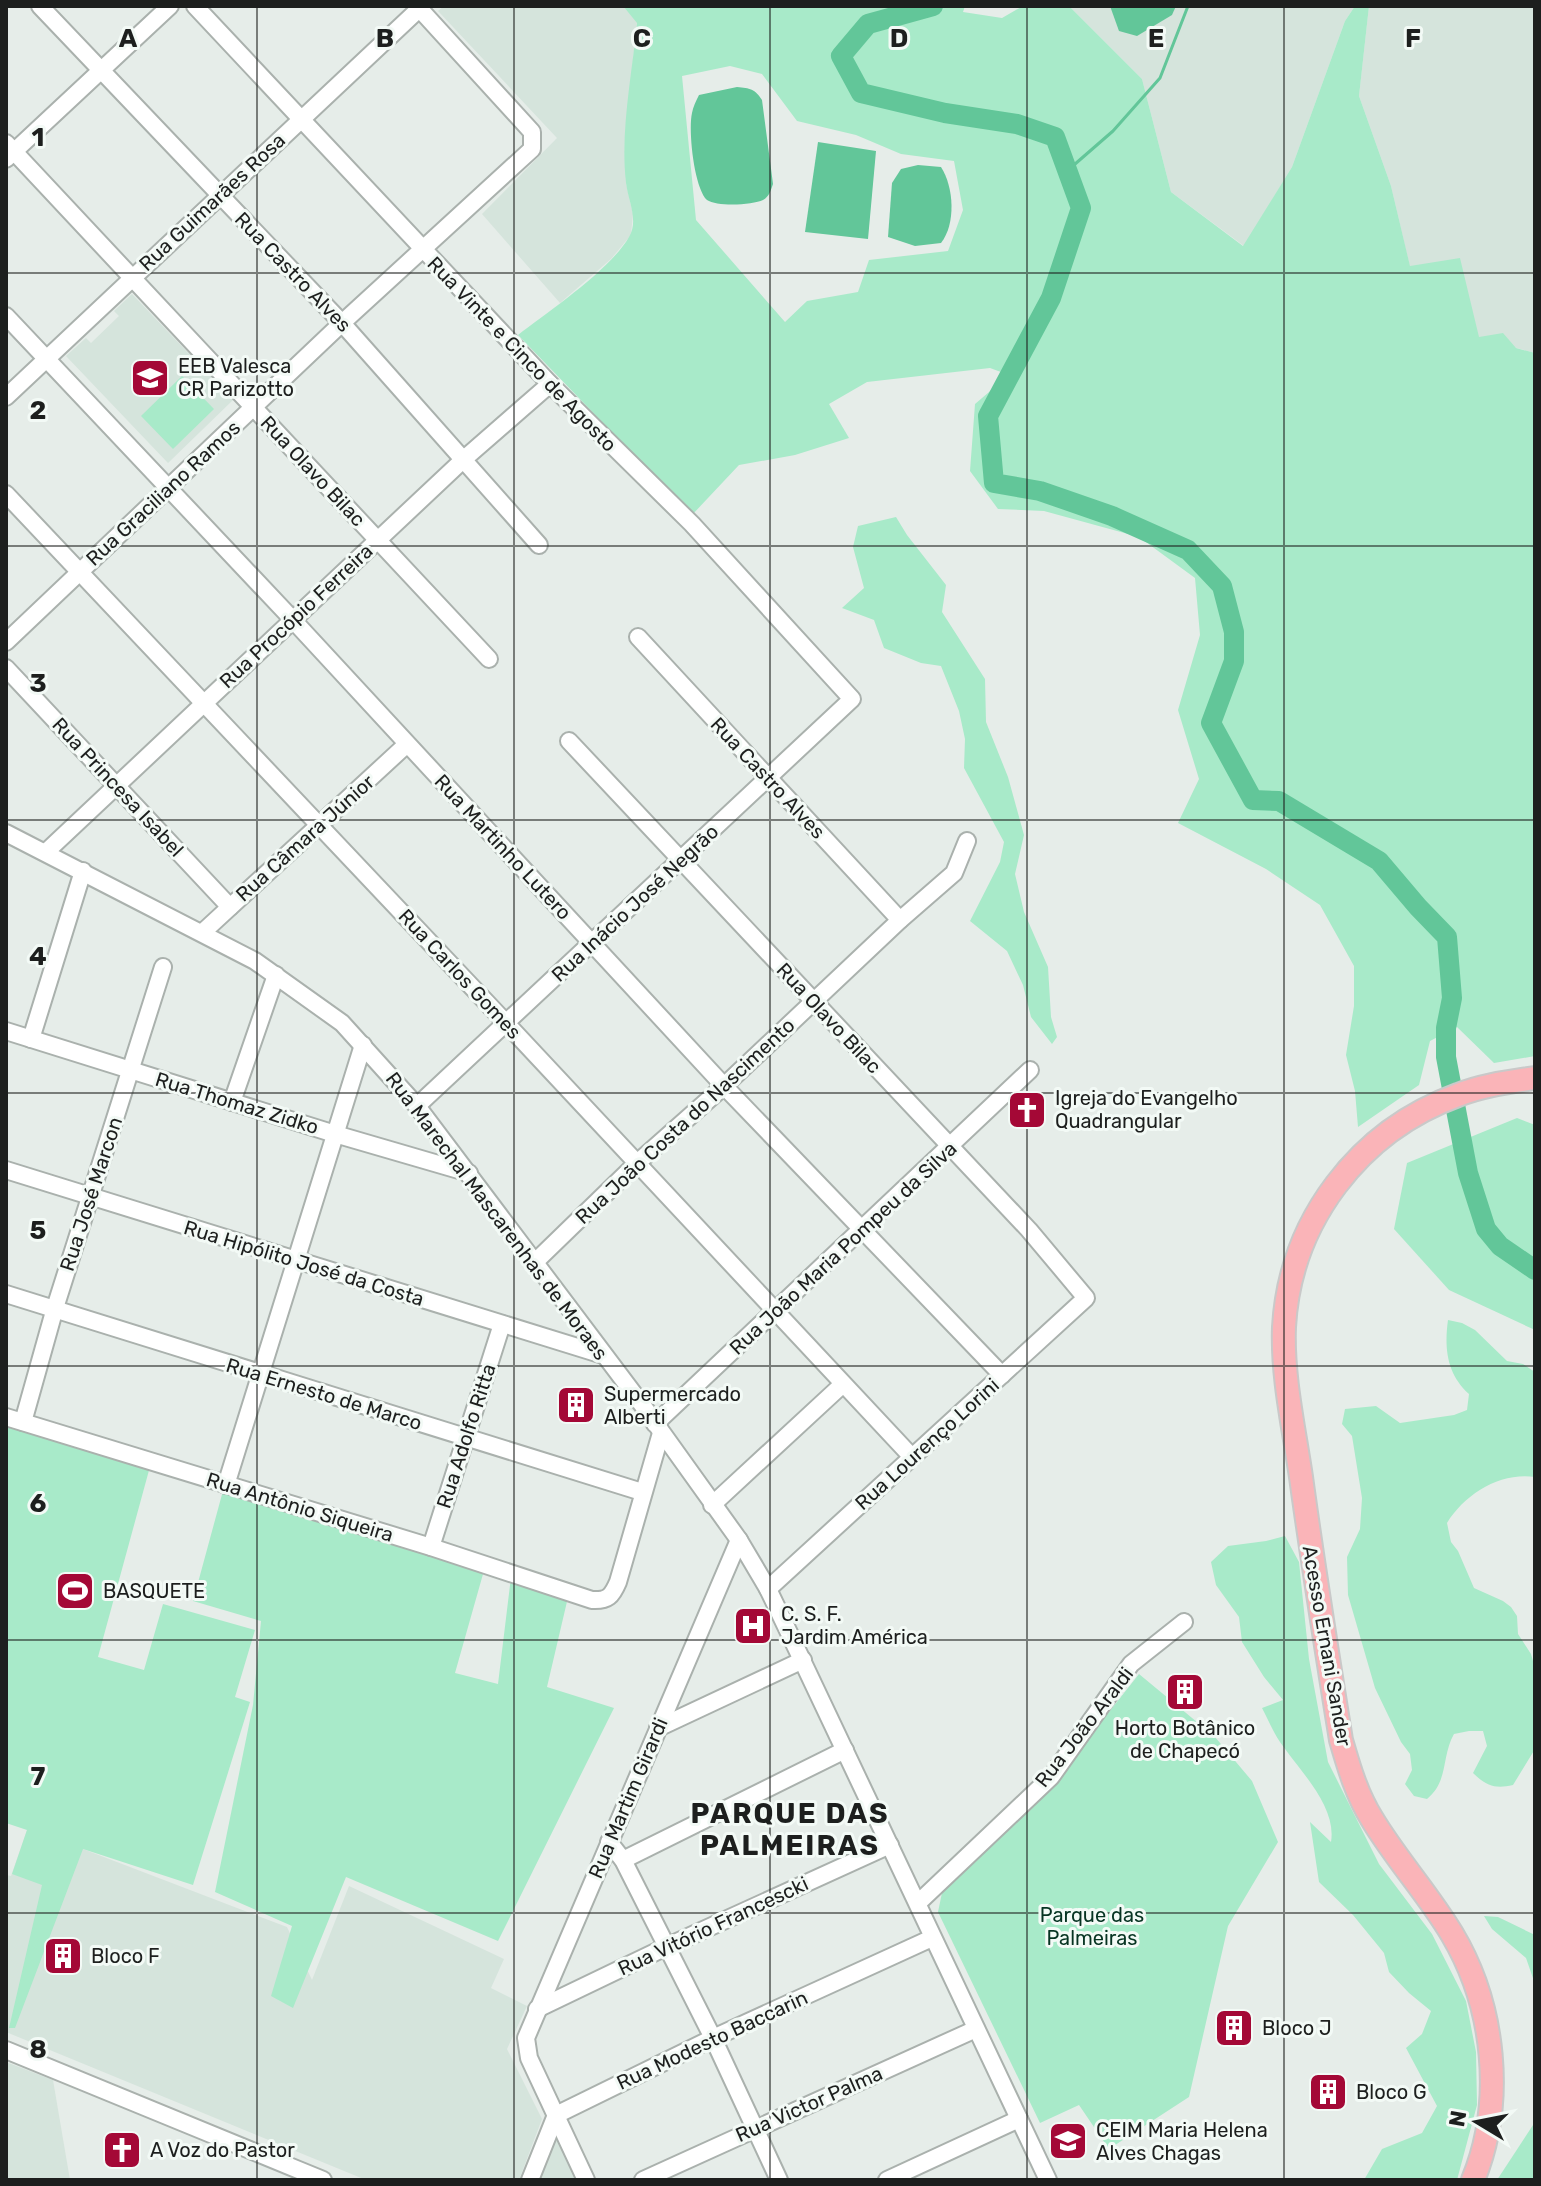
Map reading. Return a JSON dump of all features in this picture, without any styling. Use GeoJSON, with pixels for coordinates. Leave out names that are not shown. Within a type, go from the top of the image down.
{"type":"FeatureCollection","features":[{"type":"Feature","properties":{"kind":"highway","name":"Acesso Ernani Sander"},"geometry":{"type":"LineString","coordinates":[[1473,2180],[1490,2109],[1492,2066],[1487,2024],[1475,1981],[1453,1935],[1371,1817],[1349,1768],[1341,1740],[1311,1555],[1284,1330],[1298,1253],[1319,1207],[1356,1160],[1387,1134],[1437,1103],[1485,1086],[1535,1078]]}},
{"type":"Feature","properties":{"kind":"street","name":"Rua Castro Alves"},"geometry":{"type":"LineString","coordinates":[[40,6],[342,323],[539,545]]}},
{"type":"Feature","properties":{"kind":"street"},"geometry":{"type":"LineString","coordinates":[[9,151],[170,6]]}},
{"type":"Feature","properties":{"kind":"street","name":"Rua Vinte e Cinco de Agosto"},"geometry":{"type":"LineString","coordinates":[[195,6],[422,251],[550,384],[692,524],[852,699]]}},
{"type":"Feature","properties":{"kind":"street","name":"Rua Guimarães Rosa"},"geometry":{"type":"LineString","coordinates":[[6,397],[418,7]]}},
{"type":"Feature","properties":{"kind":"street","name":"Rua Graciliano Ramos"},"geometry":{"type":"LineString","coordinates":[[6,642],[342,323],[532,149],[532,132],[418,7]]}},
{"type":"Feature","properties":{"kind":"street","name":"Rua Olavo Bilac"},"geometry":{"type":"LineString","coordinates":[[9,151],[489,659]]}},
{"type":"Feature","properties":{"kind":"street","name":"Rua Martinho Lutero"},"geometry":{"type":"LineString","coordinates":[[6,316],[293,620],[724,1086],[1002,1375]]}},
{"type":"Feature","properties":{"kind":"street","name":"Rua Procópio Ferreira"},"geometry":{"type":"LineString","coordinates":[[46,852],[464,459],[550,384]]}},
{"type":"Feature","properties":{"kind":"street","name":"Rua Carlos Gomes"},"geometry":{"type":"LineString","coordinates":[[6,494],[912,1457]]}},
{"type":"Feature","properties":{"kind":"street","name":"Rua Castro Alves"},"geometry":{"type":"LineString","coordinates":[[638,637],[900,920]]}},
{"type":"Feature","properties":{"kind":"street","name":"Rua Princesa Isabel"},"geometry":{"type":"LineString","coordinates":[[6,668],[230,907]]}},
{"type":"Feature","properties":{"kind":"street","name":"Rua Inácio José Negrão"},"geometry":{"type":"LineString","coordinates":[[417,1106],[852,699]]}},
{"type":"Feature","properties":{"kind":"street","name":"Rua Olavo Bilac"},"geometry":{"type":"LineString","coordinates":[[569,741],[1029,1230],[1086,1298]]}},
{"type":"Feature","properties":{"kind":"street","name":"Rua Câmara Júnior"},"geometry":{"type":"LineString","coordinates":[[203,932],[406,745]]}},
{"type":"Feature","properties":{"kind":"street","name":"Rua Marechal Mascarenhas de Moraes"},"geometry":{"type":"LineString","coordinates":[[6,833],[203,932],[276,975],[342,1023],[417,1106],[469,1173],[739,1540],[768,1589],[1048,2180]]}},
{"type":"Feature","properties":{"kind":"street","name":"Rua João Costa do Nascimento"},"geometry":{"type":"LineString","coordinates":[[534,1263],[636,1164],[954,873],[967,841]]}},
{"type":"Feature","properties":{"kind":"street"},"geometry":{"type":"LineString","coordinates":[[31,1039],[83,871]]}},
{"type":"Feature","properties":{"kind":"street","name":"Rua José Marcon"},"geometry":{"type":"LineString","coordinates":[[23,1422],[55,1308],[163,967]]}},
{"type":"Feature","properties":{"kind":"street"},"geometry":{"type":"LineString","coordinates":[[232,1102],[276,975]]}},
{"type":"Feature","properties":{"kind":"street","name":"Rua Thomaz Zidko"},"geometry":{"type":"LineString","coordinates":[[6,1031],[469,1173]]}},
{"type":"Feature","properties":{"kind":"street"},"geometry":{"type":"LineString","coordinates":[[226,1485],[363,1045]]}},
{"type":"Feature","properties":{"kind":"street","name":"Rua João Maria Pompeu da Silva"},"geometry":{"type":"LineString","coordinates":[[658,1428],[861,1229],[1030,1070]]}},
{"type":"Feature","properties":{"kind":"street","name":"Rua Hipólito José da Costa"},"geometry":{"type":"LineString","coordinates":[[6,1170],[603,1355]]}},
{"type":"Feature","properties":{"kind":"street","name":"Rua Ernesto de Marco"},"geometry":{"type":"LineString","coordinates":[[6,1294],[642,1492]]}},
{"type":"Feature","properties":{"kind":"street","name":"Rua Lourenço Lorini"},"geometry":{"type":"LineString","coordinates":[[768,1589],[1086,1298]]}},
{"type":"Feature","properties":{"kind":"street","name":"Rua Adolfo Ritta"},"geometry":{"type":"LineString","coordinates":[[431,1547],[502,1324]]}},
{"type":"Feature","properties":{"kind":"street"},"geometry":{"type":"LineString","coordinates":[[712,1505],[843,1384]]}},
{"type":"Feature","properties":{"kind":"street","name":"Rua Antônio Siqueira"},"geometry":{"type":"LineString","coordinates":[[6,1417],[431,1547],[592,1600],[605,1601],[613,1595],[642,1492]]}},
{"type":"Feature","properties":{"kind":"street"},"geometry":{"type":"LineString","coordinates":[[642,1492],[658,1428]]}},
{"type":"Feature","properties":{"kind":"street","name":"Rua Martim Girardi"},"geometry":{"type":"LineString","coordinates":[[556,2115],[529,2058],[526,2038],[739,1540]]}},
{"type":"Feature","properties":{"kind":"street","name":"Rua João Araldi"},"geometry":{"type":"LineString","coordinates":[[918,1903],[1051,1777],[1131,1664],[1184,1622]]}},
{"type":"Feature","properties":{"kind":"street"},"geometry":{"type":"LineString","coordinates":[[658,1728],[803,1660]]}},
{"type":"Feature","properties":{"kind":"street"},"geometry":{"type":"LineString","coordinates":[[623,1860],[845,1750]]}},
{"type":"Feature","properties":{"kind":"street"},"geometry":{"type":"LineString","coordinates":[[609,1842],[623,1860],[713,2038],[779,2180]]}},
{"type":"Feature","properties":{"kind":"street","name":"Rua Vitório Francescki"},"geometry":{"type":"LineString","coordinates":[[537,2009],[890,1845]]}},
{"type":"Feature","properties":{"kind":"street","name":"Rua Modesto Baccarin"},"geometry":{"type":"LineString","coordinates":[[556,2115],[713,2038],[932,1938]]}},
{"type":"Feature","properties":{"kind":"street","name":"Rua Victor Palma"},"geometry":{"type":"LineString","coordinates":[[643,2180],[976,2029]]}},
{"type":"Feature","properties":{"kind":"street"},"geometry":{"type":"LineString","coordinates":[[6,2050],[323,2180]]}},
{"type":"Feature","properties":{"kind":"street"},"geometry":{"type":"LineString","coordinates":[[530,2180],[556,2115]]}},
{"type":"Feature","properties":{"kind":"street"},"geometry":{"type":"LineString","coordinates":[[556,2115],[586,2180]]}},
{"type":"Feature","properties":{"kind":"street"},"geometry":{"type":"LineString","coordinates":[[887,2180],[1019,2119]]}},
{"type":"Feature","properties":{"kind":"shaded area"},"geometry":{"type":"Polygon","coordinates":[[[444,6],[623,6],[637,22],[625,141],[626,184],[633,214],[631,235],[611,259],[560,303],[482,214],[557,138],[438,11],[444,6]]]}},
{"type":"Feature","properties":{"kind":"shaded area"},"geometry":{"type":"Polygon","coordinates":[[[1069,6],[1355,6],[1345,21],[1292,167],[1244,246],[1171,192],[1142,79],[1069,6]]]}},
{"type":"Feature","properties":{"kind":"shaded area"},"geometry":{"type":"Polygon","coordinates":[[[1110,6],[1176,6],[1172,15],[1137,36],[1119,31],[1110,6]]]}},
{"type":"Feature","properties":{"kind":"shaded area"},"geometry":{"type":"Polygon","coordinates":[[[1369,6],[1535,6],[1535,353],[1479,338],[1410,267],[1391,186],[1359,96],[1369,6]]]}},
{"type":"Feature","properties":{"kind":"shaded area"},"geometry":{"type":"Polygon","coordinates":[[[737,87],[752,90],[762,100],[773,184],[768,195],[758,202],[719,204],[707,200],[702,194],[695,172],[692,113],[699,95],[737,87]]]}},
{"type":"Feature","properties":{"kind":"shaded area"},"geometry":{"type":"Polygon","coordinates":[[[818,142],[876,151],[868,239],[805,232],[818,142]]]}},
{"type":"Feature","properties":{"kind":"shaded area"},"geometry":{"type":"Polygon","coordinates":[[[918,165],[941,167],[949,185],[951,216],[941,243],[915,246],[888,237],[892,183],[901,169],[918,165]]]}},
{"type":"Feature","properties":{"kind":"shaded area","name":"EEB Valesca CR Parizotto"},"geometry":{"type":"Polygon","coordinates":[[[132,294],[233,400],[168,463],[66,356],[86,338],[91,343],[119,316],[114,311],[132,294]]]}},
{"type":"Feature","properties":{"kind":"shaded area"},"geometry":{"type":"Polygon","coordinates":[[[27,1830],[287,1927],[312,1980],[349,1886],[504,1959],[491,1988],[527,2006],[507,2049],[542,2119],[519,2180],[366,2180],[6,2032],[6,1875],[11,1876],[27,1830]]]}},
{"type":"Feature","properties":{"kind":"shaded area"},"geometry":{"type":"Polygon","coordinates":[[[6,2062],[53,2080],[70,2180],[6,2180],[6,2062]]]}},
{"type":"Feature","properties":{"kind":"shaded area"},"geometry":{"type":"Polygon","coordinates":[[[557,2134],[581,2180],[540,2180],[557,2134]]]}},
{"type":"Feature","properties":{"kind":"green space"},"geometry":{"type":"Polygon","coordinates":[[[623,6],[965,6],[963,12],[1002,18],[1023,6],[1069,6],[1142,79],[1171,192],[1243,246],[1292,167],[1345,21],[1355,6],[1369,6],[1359,96],[1391,186],[1410,266],[1460,258],[1479,337],[1503,333],[1516,348],[1535,353],[1535,1056],[1494,1063],[1457,1027],[1430,1041],[1419,1085],[1358,1127],[1355,1091],[1346,1055],[1354,1006],[1354,966],[1320,905],[1266,869],[1178,823],[1199,779],[1178,710],[1200,635],[1195,578],[1139,537],[1044,511],[998,509],[970,471],[975,404],[1009,375],[990,368],[867,382],[829,404],[849,438],[795,455],[739,465],[692,515],[518,335],[594,276],[620,250],[632,231],[624,143],[637,23],[623,6]],[[730,66],[682,76],[696,220],[785,322],[807,301],[858,292],[869,260],[948,251],[963,210],[954,161],[901,154],[856,135],[797,121],[762,74],[730,66]]]}},
{"type":"Feature","properties":{"kind":"green space"},"geometry":{"type":"Polygon","coordinates":[[[182,376],[214,409],[173,449],[141,416],[182,376]]]}},
{"type":"Feature","properties":{"kind":"green space"},"geometry":{"type":"Polygon","coordinates":[[[896,517],[946,585],[942,612],[985,679],[986,722],[1008,777],[1024,835],[1015,874],[1024,912],[1048,967],[1051,1017],[1057,1037],[1052,1044],[1031,1017],[1023,985],[1007,951],[970,921],[1000,862],[1004,842],[964,768],[965,739],[959,711],[941,666],[921,663],[884,648],[874,620],[842,608],[864,588],[853,547],[858,526],[896,517]]]}},
{"type":"Feature","properties":{"kind":"green space"},"geometry":{"type":"Polygon","coordinates":[[[1517,1118],[1535,1125],[1535,1330],[1449,1290],[1394,1229],[1407,1163],[1517,1118]]]}},
{"type":"Feature","properties":{"kind":"green space"},"geometry":{"type":"Polygon","coordinates":[[[1448,1320],[1475,1330],[1507,1361],[1523,1364],[1535,1372],[1535,1477],[1509,1478],[1485,1487],[1463,1503],[1447,1523],[1451,1542],[1474,1588],[1503,1601],[1517,1616],[1518,1634],[1531,1654],[1535,1668],[1535,1749],[1513,1785],[1501,1787],[1487,1784],[1473,1773],[1487,1746],[1483,1731],[1454,1734],[1442,1777],[1427,1799],[1414,1796],[1405,1784],[1412,1770],[1410,1754],[1375,1688],[1348,1595],[1347,1557],[1360,1529],[1362,1498],[1352,1436],[1342,1424],[1345,1409],[1376,1406],[1400,1423],[1454,1415],[1467,1410],[1469,1394],[1456,1378],[1449,1360],[1446,1341],[1448,1320]]]}},
{"type":"Feature","properties":{"kind":"green space"},"geometry":{"type":"Polygon","coordinates":[[[6,1419],[151,1463],[98,1657],[144,1670],[163,1604],[255,1630],[235,1697],[250,1702],[193,1885],[83,1849],[15,2028],[9,2028],[42,1885],[12,1874],[27,1830],[6,1823],[6,1419]]]}},
{"type":"Feature","properties":{"kind":"green space"},"geometry":{"type":"Polygon","coordinates":[[[224,1487],[485,1567],[455,1673],[498,1684],[511,1577],[569,1593],[547,1687],[614,1708],[498,1941],[346,1877],[293,2008],[271,1996],[292,1926],[215,1892],[253,1705],[261,1621],[193,1601],[224,1487]]]}},
{"type":"Feature","properties":{"kind":"green space"},"geometry":{"type":"Polygon","coordinates":[[[1285,1536],[1299,1562],[1309,1659],[1328,1762],[1379,1864],[1432,1934],[1466,2001],[1476,2052],[1477,2105],[1457,2180],[1364,2180],[1382,2149],[1422,2133],[1437,2106],[1406,2048],[1422,2034],[1431,2011],[1389,1972],[1384,1953],[1353,1915],[1319,1882],[1310,1822],[1331,1842],[1328,1815],[1315,1789],[1277,1738],[1262,1708],[1283,1700],[1242,1642],[1239,1617],[1216,1585],[1211,1562],[1228,1546],[1285,1536]]]}},
{"type":"Feature","properties":{"kind":"green space","name":"Parque das Palmeiras"},"geometry":{"type":"Polygon","coordinates":[[[1139,1674],[1215,1737],[1252,1781],[1278,1842],[1228,1926],[1189,2097],[1109,2149],[1079,2105],[1040,2123],[938,1912],[943,1888],[1060,1774],[1139,1674]]]}},
{"type":"Feature","properties":{"kind":"green space"},"geometry":{"type":"Polygon","coordinates":[[[1484,1916],[1498,1917],[1535,1935],[1535,1984],[1526,1958],[1492,1929],[1484,1916]]]}},
{"type":"Feature","properties":{"kind":"green space"},"geometry":{"type":"Polygon","coordinates":[[[1535,2122],[1535,2180],[1497,2180],[1535,2122]]]}},
{"type":"Feature","properties":{"kind":"waterway"},"geometry":{"type":"LineString","coordinates":[[933,6],[868,24],[841,56],[861,93],[945,113],[1017,124],[1055,137],[1081,208],[1051,298],[988,416],[994,483],[1040,491],[1112,516],[1188,550],[1222,586],[1234,632],[1234,661],[1211,723],[1253,800],[1279,801],[1379,861],[1447,937],[1452,998],[1446,1028],[1446,1057],[1468,1173],[1486,1229],[1500,1246],[1535,1270]]}},
{"type":"Feature","properties":{"kind":"waterway"},"geometry":{"type":"LineString","coordinates":[[1067,171],[1113,131],[1160,78],[1188,6]]}},
{"type":"Feature","properties":{"kind":"place","name":"EEB Valesca CR Parizotto"},"geometry":{"type":"Point","coordinates":[150,378]}},
{"type":"Feature","properties":{"kind":"place","name":"Igreja do Evangelho Quadrangular"},"geometry":{"type":"Point","coordinates":[1027,1110]}},
{"type":"Feature","properties":{"kind":"place","name":"Supermercado Alberti"},"geometry":{"type":"Point","coordinates":[576,1405]}},
{"type":"Feature","properties":{"kind":"place","name":"BASQUETE"},"geometry":{"type":"Point","coordinates":[75,1591]}},
{"type":"Feature","properties":{"kind":"place","name":"C. S. F. Jardim América"},"geometry":{"type":"Point","coordinates":[753,1626]}},
{"type":"Feature","properties":{"kind":"place","name":"Horto Botânico de Chapecó"},"geometry":{"type":"Point","coordinates":[1185,1692]}},
{"type":"Feature","properties":{"kind":"place","name":"Bloco F"},"geometry":{"type":"Point","coordinates":[63,1956]}},
{"type":"Feature","properties":{"kind":"place","name":"Bloco J"},"geometry":{"type":"Point","coordinates":[1234,2028]}},
{"type":"Feature","properties":{"kind":"place","name":"Bloco G"},"geometry":{"type":"Point","coordinates":[1328,2092]}},
{"type":"Feature","properties":{"kind":"place","name":"CEIM Maria Helena Alves Chagas"},"geometry":{"type":"Point","coordinates":[1068,2141]}},
{"type":"Feature","properties":{"kind":"place","name":"A Voz do Pastor"},"geometry":{"type":"Point","coordinates":[122,2150]}},
{"type":"Feature","properties":{"kind":"district","name":"PARQUE DAS PALMEIRAS"},"geometry":{"type":"Point","coordinates":[790,1829]}}]}
